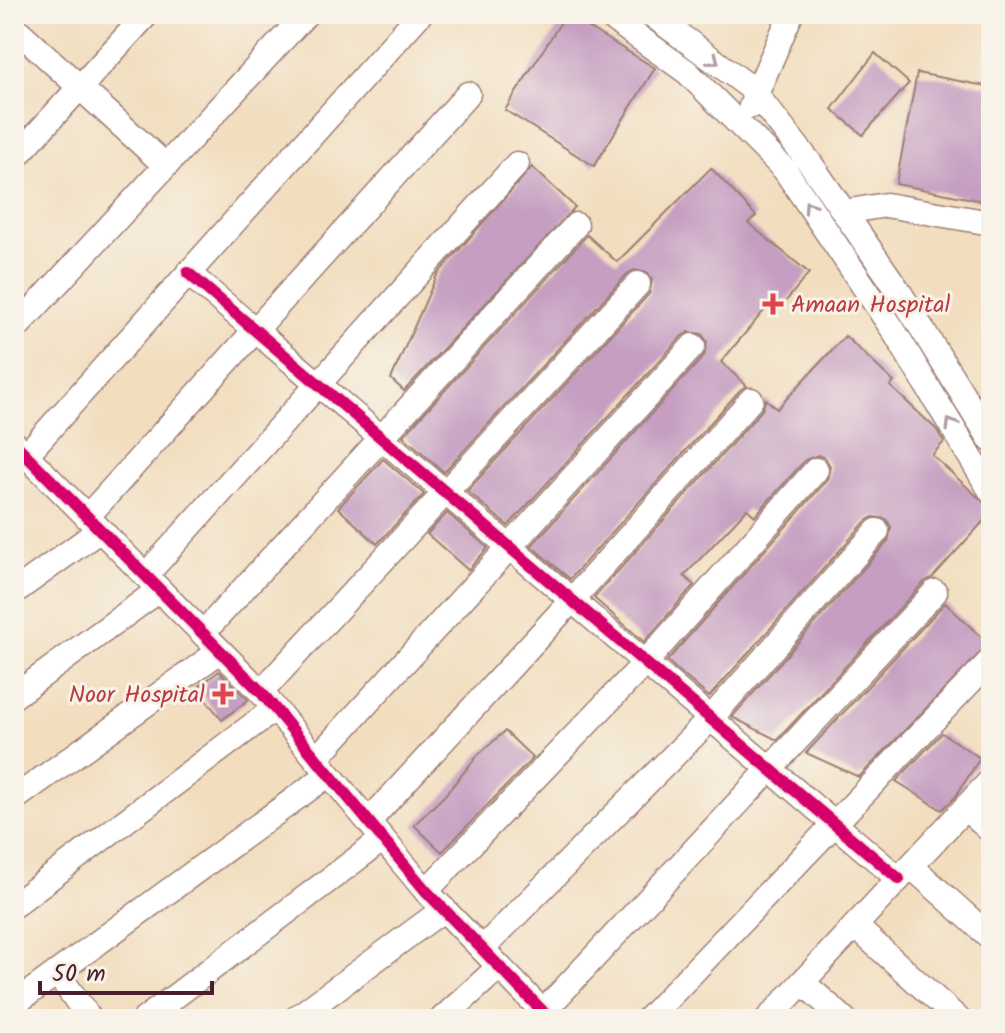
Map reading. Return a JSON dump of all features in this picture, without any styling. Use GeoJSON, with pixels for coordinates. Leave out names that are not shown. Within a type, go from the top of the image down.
{"type":"FeatureCollection","features":[{"type":"Feature","properties":{"kind":"street"},"geometry":{"type":"LineString","coordinates":[[14,159],[147,14]]}},
{"type":"Feature","properties":{"kind":"street"},"geometry":{"type":"LineString","coordinates":[[14,330],[306,14]]}},
{"type":"Feature","properties":{"kind":"street"},"geometry":{"type":"LineString","coordinates":[[420,14],[188,273],[20,449],[268,700],[426,891],[546,1015],[935,592]]}},
{"type":"Feature","properties":{"kind":"street"},"geometry":{"type":"LineString","coordinates":[[606,14],[687,72],[785,170],[892,328],[991,491]]}},
{"type":"Feature","properties":{"kind":"street"},"geometry":{"type":"LineString","coordinates":[[651,14],[751,88],[810,163],[898,290],[991,440]]}},
{"type":"Feature","properties":{"kind":"street"},"geometry":{"type":"LineString","coordinates":[[739,125],[757,96],[791,14]]}},
{"type":"Feature","properties":{"kind":"street"},"geometry":{"type":"LineString","coordinates":[[14,27],[166,166]]}},
{"type":"Feature","properties":{"kind":"street"},"geometry":{"type":"LineString","coordinates":[[14,592],[94,523],[255,330],[468,94]]}},
{"type":"Feature","properties":{"kind":"street"},"geometry":{"type":"LineString","coordinates":[[14,696],[152,582],[318,384],[517,164]]}},
{"type":"Feature","properties":{"kind":"street"},"geometry":{"type":"LineString","coordinates":[[844,212],[886,205],[991,223]]}},
{"type":"Feature","properties":{"kind":"street"},"geometry":{"type":"LineString","coordinates":[[203,633],[576,225]]}},
{"type":"Feature","properties":{"kind":"street"},"geometry":{"type":"LineString","coordinates":[[188,273],[835,824],[991,938]]}},
{"type":"Feature","properties":{"kind":"street"},"geometry":{"type":"LineString","coordinates":[[14,905],[268,700],[445,492],[638,284]]}},
{"type":"Feature","properties":{"kind":"street"},"geometry":{"type":"LineString","coordinates":[[14,1004],[323,766],[509,546],[693,346]]}},
{"type":"Feature","properties":{"kind":"street"},"geometry":{"type":"LineString","coordinates":[[145,1019],[376,830],[572,600],[751,400]]}},
{"type":"Feature","properties":{"kind":"street"},"geometry":{"type":"LineString","coordinates":[[426,891],[645,663],[816,470]]}},
{"type":"Feature","properties":{"kind":"street"},"geometry":{"type":"LineString","coordinates":[[442,1019],[491,958],[877,531]]}},
{"type":"Feature","properties":{"kind":"street"},"geometry":{"type":"LineString","coordinates":[[14,799],[220,651]]}},
{"type":"Feature","properties":{"kind":"street"},"geometry":{"type":"LineString","coordinates":[[648,1019],[991,660]]}},
{"type":"Feature","properties":{"kind":"street"},"geometry":{"type":"LineString","coordinates":[[768,1019],[991,780]]}},
{"type":"Feature","properties":{"kind":"street"},"geometry":{"type":"LineString","coordinates":[[965,808],[991,831]]}},
{"type":"Feature","properties":{"kind":"street"},"geometry":{"type":"LineString","coordinates":[[295,1019],[444,909]]}},
{"type":"Feature","properties":{"kind":"street"},"geometry":{"type":"LineString","coordinates":[[855,926],[958,1019]]}},
{"type":"Feature","properties":{"kind":"street"},"geometry":{"type":"LineString","coordinates":[[57,973],[90,1019]]}},
{"type":"Feature","properties":{"kind":"street"},"geometry":{"type":"LineString","coordinates":[[802,982],[844,1019]]}},
{"type":"Feature","properties":{"kind":"building"},"geometry":{"type":"Polygon","coordinates":[[[566,14],[655,68],[594,166],[505,110],[566,14]]]}},
{"type":"Feature","properties":{"kind":"building"},"geometry":{"type":"Polygon","coordinates":[[[875,53],[909,83],[863,135],[832,109],[875,53]]]}},
{"type":"Feature","properties":{"kind":"building"},"geometry":{"type":"Polygon","coordinates":[[[917,73],[991,87],[991,185],[988,202],[896,184],[917,73]]]}},
{"type":"Feature","properties":{"kind":"building"},"geometry":{"type":"Polygon","coordinates":[[[532,167],[575,207],[404,391],[391,379],[437,275],[532,167]]]}},
{"type":"Feature","properties":{"kind":"building"},"geometry":{"type":"Polygon","coordinates":[[[711,168],[756,216],[748,223],[809,273],[781,307],[773,300],[721,362],[747,386],[740,390],[570,579],[531,546],[704,356],[707,342],[702,334],[689,332],[682,336],[508,526],[467,491],[649,294],[652,280],[648,273],[634,270],[627,274],[444,472],[403,436],[587,235],[617,262],[711,168]]]}},
{"type":"Feature","properties":{"kind":"building"},"geometry":{"type":"Polygon","coordinates":[[[845,336],[894,382],[890,386],[936,429],[944,442],[932,455],[991,509],[991,513],[777,740],[732,717],[888,541],[891,527],[886,519],[873,517],[866,521],[709,697],[667,661],[827,480],[830,466],[825,458],[818,455],[805,460],[755,516],[747,509],[684,576],[694,585],[644,642],[594,598],[762,410],[766,399],[777,409],[845,336]]]}},
{"type":"Feature","properties":{"kind":"building"},"geometry":{"type":"Polygon","coordinates":[[[383,459],[424,494],[377,544],[338,508],[383,459]]]}},
{"type":"Feature","properties":{"kind":"building"},"geometry":{"type":"Polygon","coordinates":[[[447,513],[488,548],[468,570],[427,534],[447,513]]]}},
{"type":"Feature","properties":{"kind":"building"},"geometry":{"type":"Polygon","coordinates":[[[945,603],[989,644],[859,777],[806,753],[945,603]]]}},
{"type":"Feature","properties":{"kind":"building"},"geometry":{"type":"Polygon","coordinates":[[[219,671],[248,700],[222,720],[197,688],[219,671]]]}},
{"type":"Feature","properties":{"kind":"building"},"geometry":{"type":"Polygon","coordinates":[[[505,731],[533,758],[442,852],[414,825],[445,795],[478,755],[505,731]]]}},
{"type":"Feature","properties":{"kind":"building"},"geometry":{"type":"Polygon","coordinates":[[[942,733],[980,758],[956,796],[942,810],[896,781],[942,733]]]}},
{"type":"Feature","properties":{"kind":"cycle path"},"geometry":{"type":"LineString","coordinates":[[188,273],[899,879]]}},
{"type":"Feature","properties":{"kind":"cycle path"},"geometry":{"type":"LineString","coordinates":[[14,443],[261,692],[426,891],[550,1019]]}},
{"type":"Feature","properties":{"kind":"place","name":"Amaan Hospital"},"geometry":{"type":"Point","coordinates":[773,304]}},
{"type":"Feature","properties":{"kind":"place","name":"Noor Hospital"},"geometry":{"type":"Point","coordinates":[223,694]}}]}
